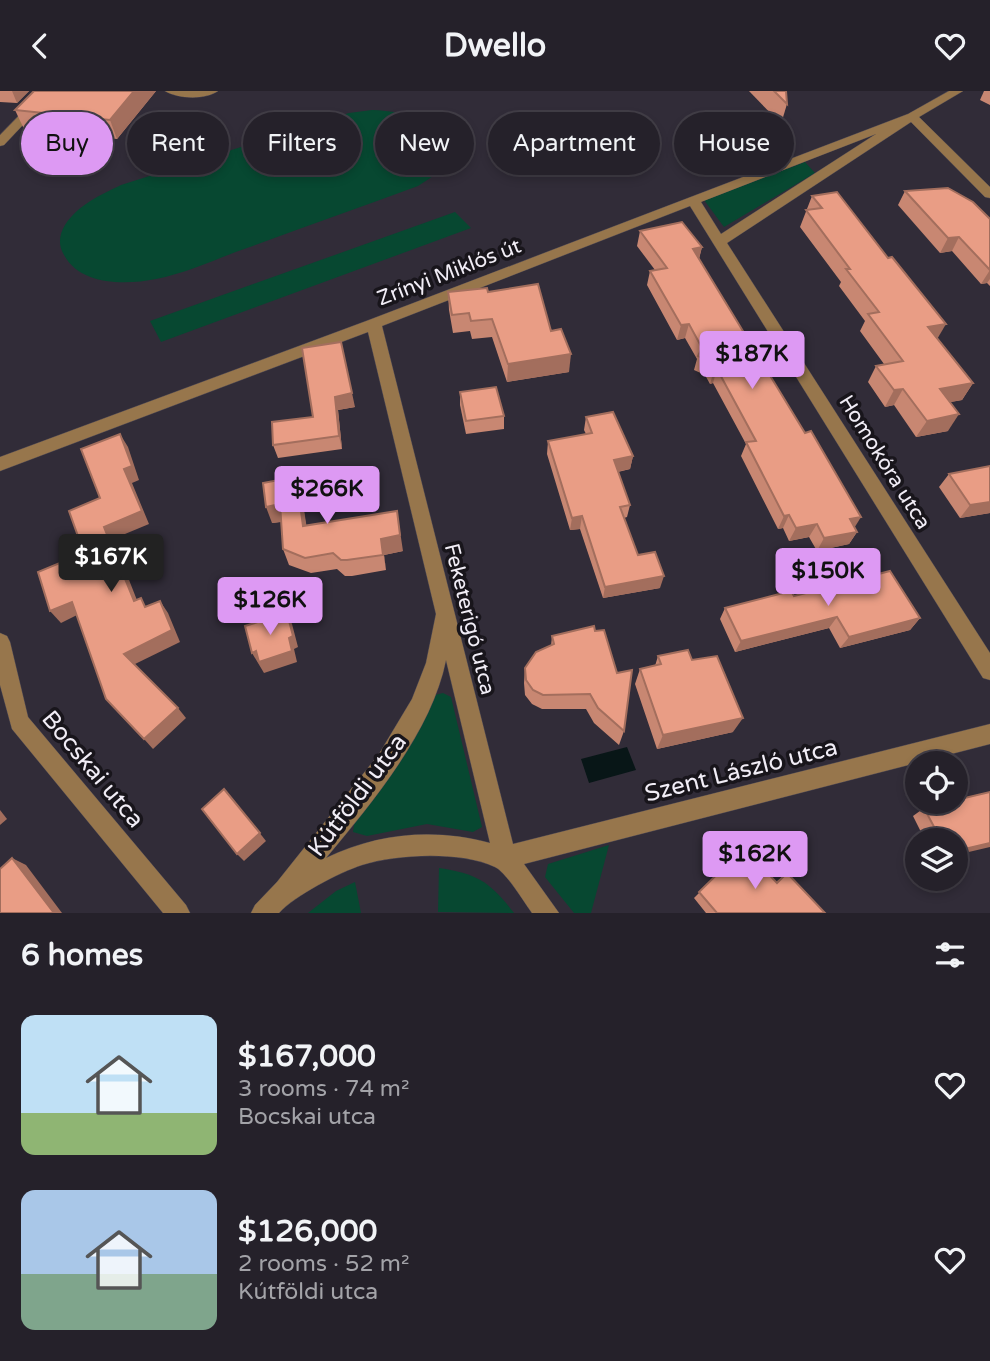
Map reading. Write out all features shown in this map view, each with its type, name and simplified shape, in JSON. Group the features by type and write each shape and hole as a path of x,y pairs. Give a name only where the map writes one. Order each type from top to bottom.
{"street":[{"path":"0,142 49,91"},
{"path":"171,91 202,94 212,91"},
{"name":"Zrínyi Miklós út","path":"720,241 912,116 957,91"},
{"path":"912,116 990,194"},
{"name":"Zrínyi Miklós út","path":"0,464 374,324 912,116"},
{"name":"Homokóra utca","path":"693,200 990,671"},
{"name":"Feketerigó utca","path":"374,324 505,858 547,913"},
{"name":"Kútföldi utca","path":"263,913 363,794 404,735 433,675 444,611"},
{"name":"Bocskai utca","path":"0,642 19,722 178,913"},
{"name":"Szent László utca","path":"505,858 990,734"},
{"name":"Kútföldi utca","path":"282,892 359,855 410,845 467,848 505,858"}],"green space":[{"path":"372,110 392,112 375,112 375,175 433,175 418,186 191,269 156,279 118,282 93,278 81,273 62,251 60,236 63,229 70,218 90,201 121,185 153,175 229,175 229,151 243,146 243,175 361,175 361,112 357,112"},
{"path":"805,162 815,173 724,227 704,200 770,175 794,175 794,166"},
{"path":"455,212 471,228 161,342 150,321"},
{"path":"443,693 451,697 482,827 473,832 427,824 367,836 353,832 355,818 435,695"},
{"path":"609,845 591,913 574,913 545,877 548,864"},
{"path":"439,868 464,873 482,881 498,894 514,913 438,912"},
{"path":"355,882 361,913 308,913 336,891"}],"shaded area":[{"path":"627,747 636,770 589,783 581,759"}],"building":[{"path":"34,91 134,91 113,116 113,112 15,110"},
{"path":"774,91 786,91 787,104"},
{"path":"948,188 973,202 990,219 990,270 959,237 948,238 905,191"},
{"path":"837,192 888,258 892,257 946,324 928,327 973,383 940,389 959,414 927,421 903,389 894,390 876,366 903,361 868,314 879,312 806,210 822,208 812,196"},
{"path":"682,222 702,247 693,249 805,433 811,431 861,517 850,519 857,532 824,538 817,524 796,528 789,515 784,516 746,442 756,441 717,369 714,370 709,361 698,356 702,348 689,324 681,325 650,271 667,268 640,231"},
{"path":"538,284 551,331 561,329 571,354 508,364 492,319 471,321 469,313 452,315 448,292 487,288 488,292"},
{"path":"341,342 352,393 335,397 339,436 273,445 272,422 313,417 302,348"},
{"path":"496,387 504,416 466,421 460,392"},
{"path":"613,412 633,456 614,460 630,505 620,507 638,555 655,552 664,576 605,587 582,516 572,518 548,441 592,433 586,417"},
{"path":"120,434 132,466 124,469 142,511 104,527 134,601 141,598 145,607 160,601 172,630 124,654 178,708 144,739 106,699 72,602 50,611 38,572 84,553 69,511 100,498 81,449"},
{"path":"990,466 990,502 970,505 949,474"},
{"path":"295,467 303,526 397,511 400,535 381,539 383,555 347,560 341,560 333,553 305,558 283,549 280,504 266,507 263,483 279,480 278,468"},
{"path":"890,571 920,618 849,637 837,617 741,641 725,608 791,591 794,596"},
{"path":"287,613 293,636 289,638 292,651 259,662 256,651 252,653 245,626"},
{"path":"594,626 595,631 604,630 617,673 632,670 624,731 598,708 590,694 543,695 533,690 526,680 525,668 536,652 554,644 552,636"},
{"path":"688,650 692,660 717,656 743,718 663,735 640,669 661,664 658,656"},
{"path":"224,789 260,833 237,854 202,809"},
{"path":"990,792 990,843 968,848 968,828 935,828 927,814 968,814 968,797"},
{"path":"744,848 777,883 787,873 825,913 717,913 699,892"},
{"path":"12,858 54,913 0,913 0,869"}]}
